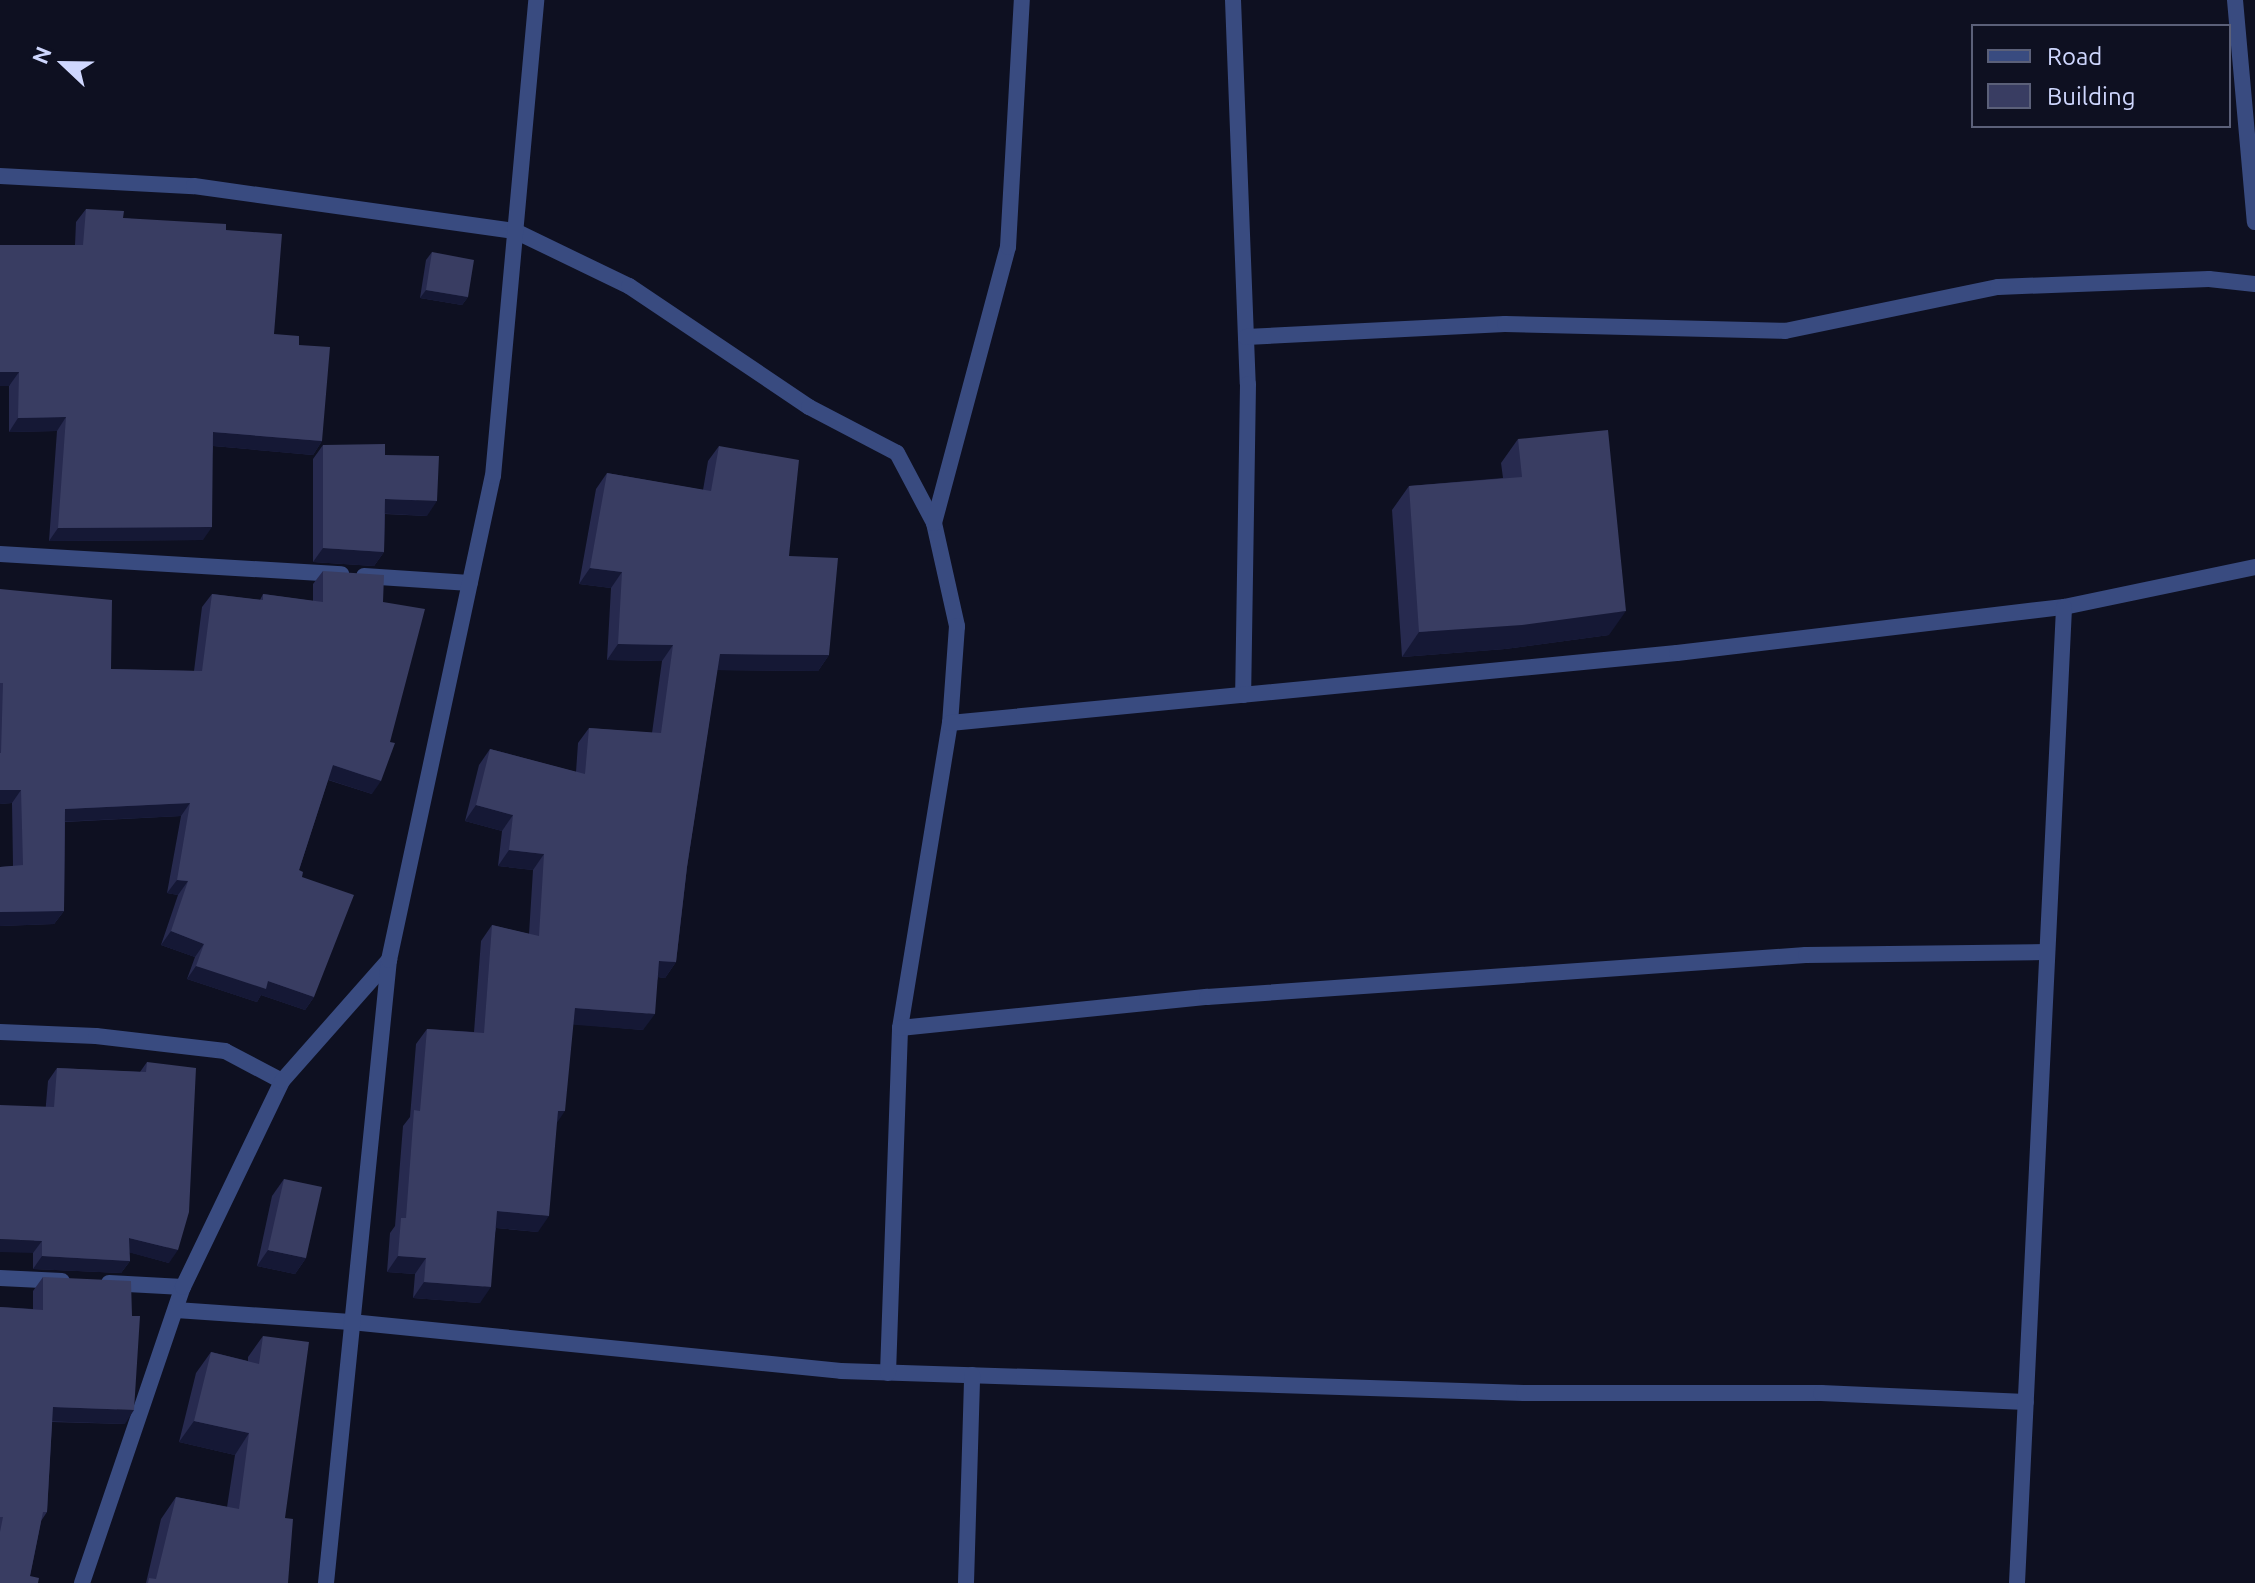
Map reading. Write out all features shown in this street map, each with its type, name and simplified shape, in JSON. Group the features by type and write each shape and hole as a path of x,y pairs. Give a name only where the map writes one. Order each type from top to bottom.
{"street":[{"path":"326,1583 389,960 493,476 536,0"},
{"path":"934,523 1008,247 1022,0"},
{"path":"1233,0 1246,337 1243,695"},
{"path":"2235,0 2255,222"},
{"path":"0,176 194,186 515,231 629,286 809,407 897,453 934,523 957,626 950,723 900,1028 888,1373"},
{"path":"1246,337 1505,324 1785,331 1998,287 2209,279 2255,284"},
{"path":"0,554 470,583"},
{"path":"950,723 1677,653 2064,607 2255,567"},
{"path":"2017,1583 2064,607"},
{"path":"900,1028 1207,997 1806,955 2047,952"},
{"path":"82,1583 183,1287 282,1081 389,960"},
{"path":"0,1032 96,1036 225,1051 282,1081"},
{"path":"0,1278 183,1287"},
{"path":"176,1310 351,1322 888,1373 1524,1393 1821,1393 2026,1402"},
{"path":"966,1583 972,1375"}],"building":[{"path":"86,209 124,211 123,218 226,224 226,230 282,234 274,334 299,336 299,345 330,347 322,441 213,432 212,527 58,528 66,417 18,418 19,372 0,372 0,245 83,245"},
{"path":"432,252 474,260 468,297 426,290"},
{"path":"1608,430 1626,611 1522,625 1419,632 1409,486 1522,477 1518,439"},
{"path":"385,444 385,455 439,456 437,501 385,499 384,552 323,548 323,445"},
{"path":"719,446 799,460 789,556 838,558 829,655 720,654 687,867 676,962 659,961 655,1014 575,1008 565,1111 558,1111 549,1216 497,1211 491,1287 424,1282 426,1258 398,1256 401,1218 406,1218 414,1110 420,1111 427,1029 484,1033 492,925 539,936 544,854 509,850 513,815 476,805 490,749 585,774 589,728 661,733 673,645 618,644 622,572 590,568 607,473 711,491"},
{"path":"323,571 384,575 383,602 425,609 390,742 395,743 381,781 333,765 299,870 303,872 302,877 354,895 314,997 268,981 266,989 196,966 204,944 171,931 188,881 177,880 190,803 65,809 64,911 0,912 0,867 23,865 21,790 0,790 3,683 0,683 0,589 112,600 111,669 202,671 212,594 263,600 263,594 323,602"},
{"path":"147,1062 196,1068 189,1212 178,1250 129,1238 130,1261 42,1256 42,1241 0,1239 0,1105 54,1107 57,1068 146,1072"},
{"path":"284,1179 322,1187 306,1258 268,1250"},
{"path":"43,1277 131,1281 132,1316 140,1316 134,1410 53,1407 47,1512 43,1512 30,1576 39,1578 38,1583 0,1583 3,1517 0,1517 0,1307 43,1310"},
{"path":"263,1336 309,1342 285,1518 293,1519 288,1583 148,1583 149,1578 156,1579 176,1497 239,1509 249,1433 194,1421 211,1352 259,1364"}]}
